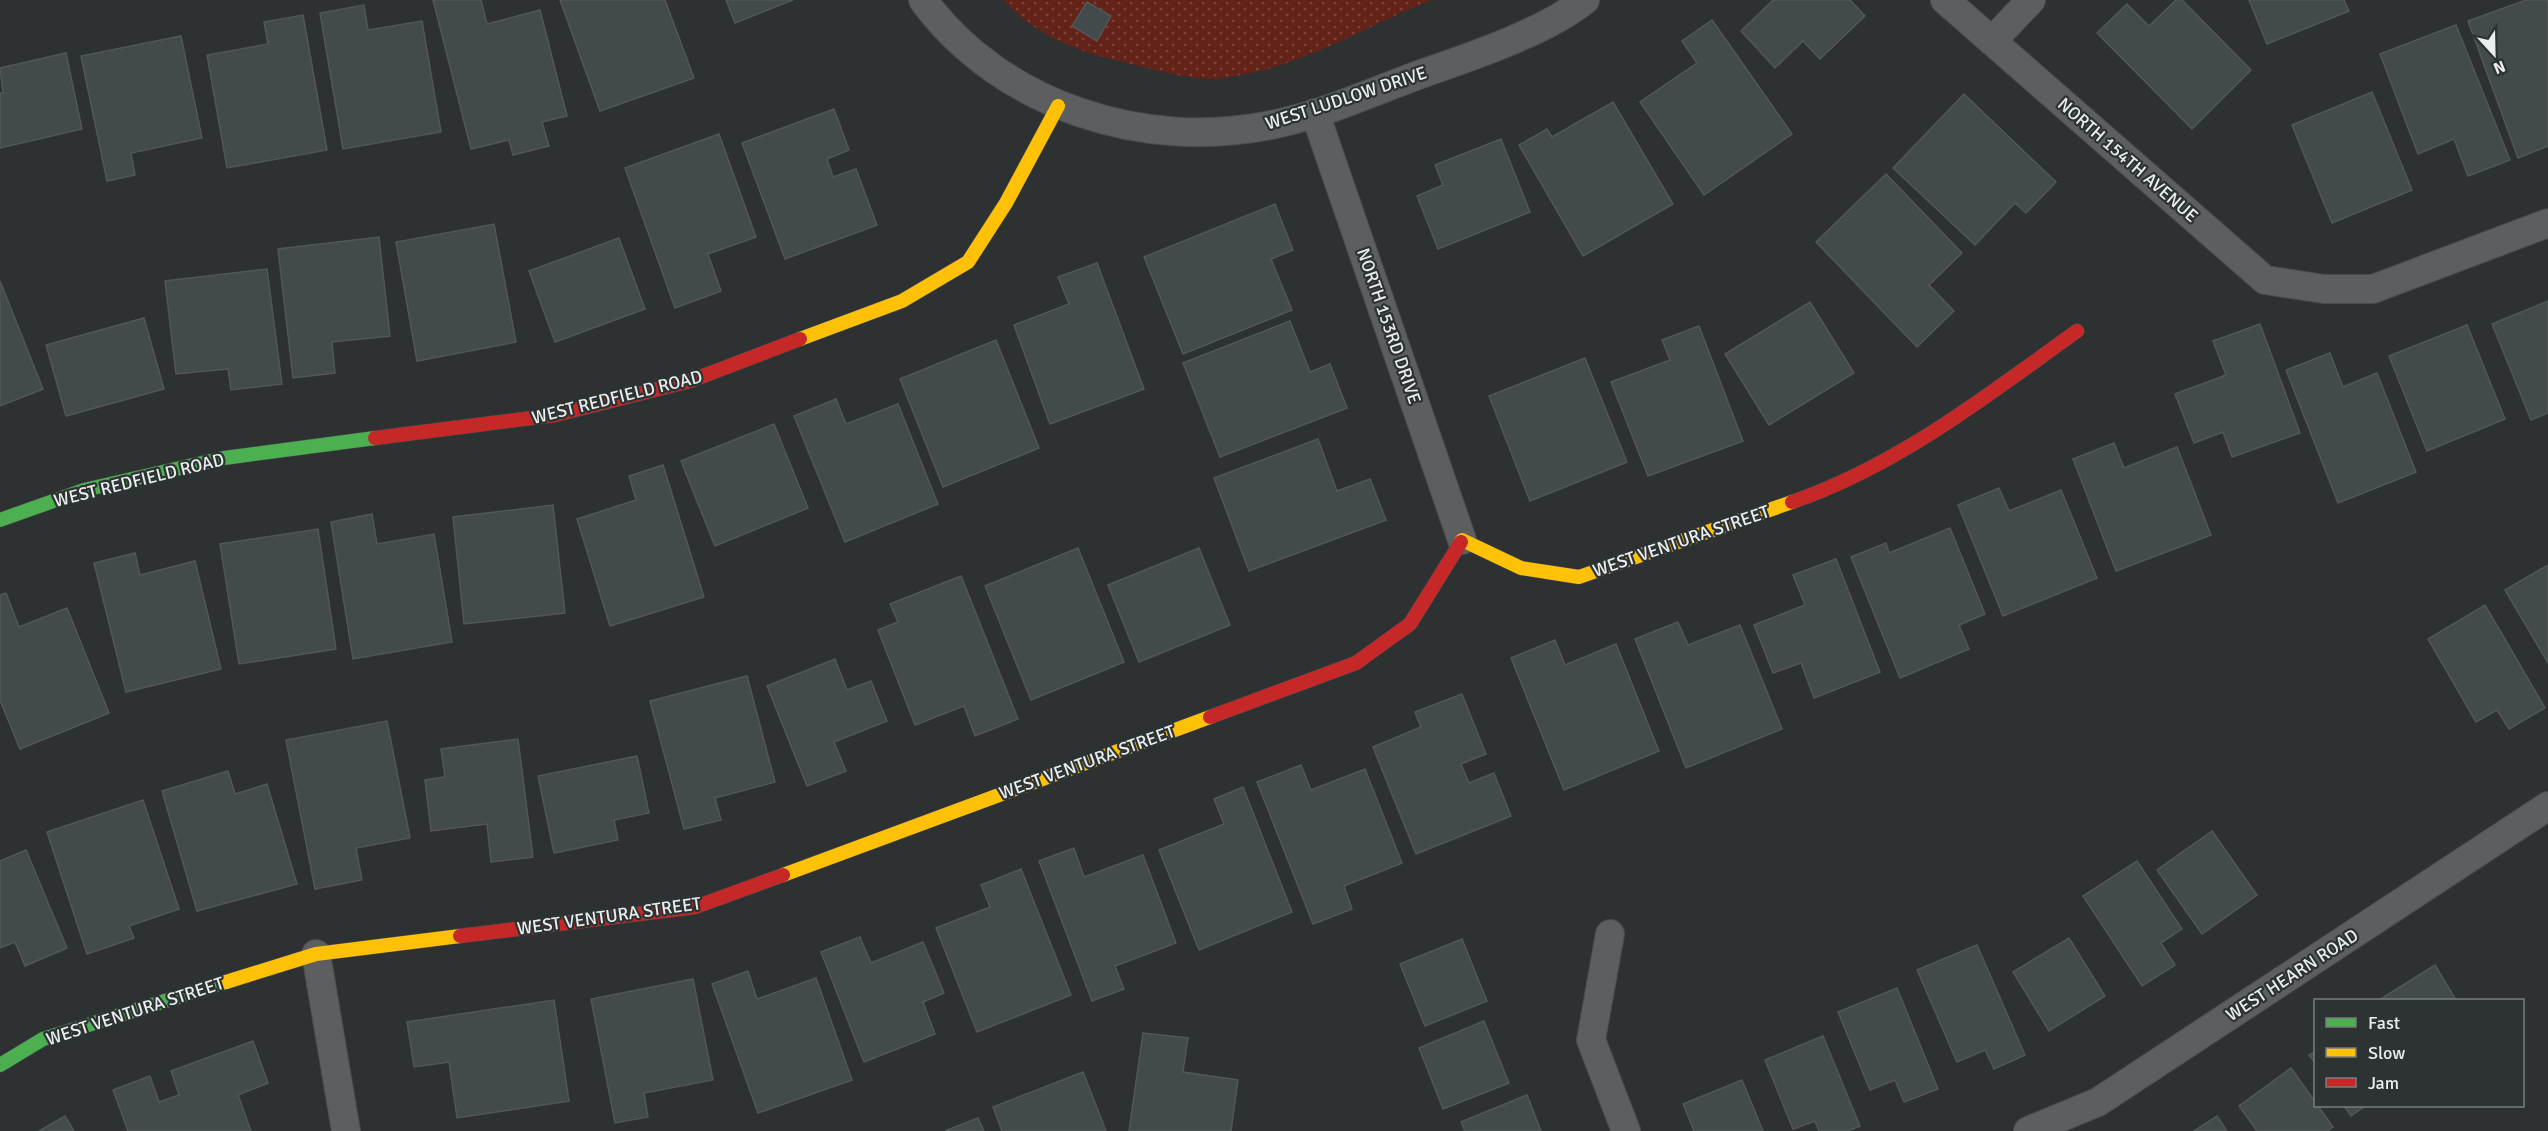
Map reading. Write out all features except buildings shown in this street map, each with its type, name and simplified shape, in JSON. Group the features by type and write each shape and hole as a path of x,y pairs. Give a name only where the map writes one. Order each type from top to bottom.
{"street":[{"name":"WEST LUDLOW DRIVE","path":"923,0 979,59 1017,84 1058,106 1123,125 1182,132 1238,131 1273,125 1315,112 1465,59 1548,22 1586,0"},
{"name":"NORTH 154TH AVENUE","path":"1946,0 2265,280 2325,289 2373,289 2548,223"},
{"path":"1992,41 2031,0"},
{"name":"WEST REDFIELD ROAD","path":"0,520 84,490 224,458 555,415 690,381 902,301 968,262 1006,203 1058,106"},
{"name":"NORTH 153RD DRIVE","path":"1315,112 1462,540"},
{"name":"WEST VENTURA STREET","path":"0,1065 43,1040 316,954 695,907 1356,663 1410,624 1462,540 1521,568 1579,577 1835,487 1947,425 2077,331"},
{"name":"WEST HEARN ROAD","path":"2028,1131 2098,1102 2548,806"},
{"path":"1610,934 1591,1040 1626,1131"},
{"path":"316,954 346,1131"}],"shaded area":[{"path":"1004,0 1432,0 1291,62 1241,75 1214,79 1166,73 1103,57 1071,46 1042,32"}],"traffic: fast":[{"path":"0,520 84,490 224,458 375,438"},
{"path":"0,1065 43,1039 226,982"}],"traffic: slow":[{"path":"800,339 902,301 968,262 1006,203 1058,106"},
{"path":"1461,542 1462,540 1521,568 1579,577 1792,502"},
{"path":"783,875 1210,717"},
{"path":"226,982 316,954 460,936"}],"traffic: jam":[{"path":"1792,502 1831,487 1905,449 1975,404 2077,331"},
{"path":"375,438 555,415 690,381 800,339"},
{"path":"1210,717 1356,663 1410,624 1461,542"},
{"path":"460,936 695,907 783,875"}]}
